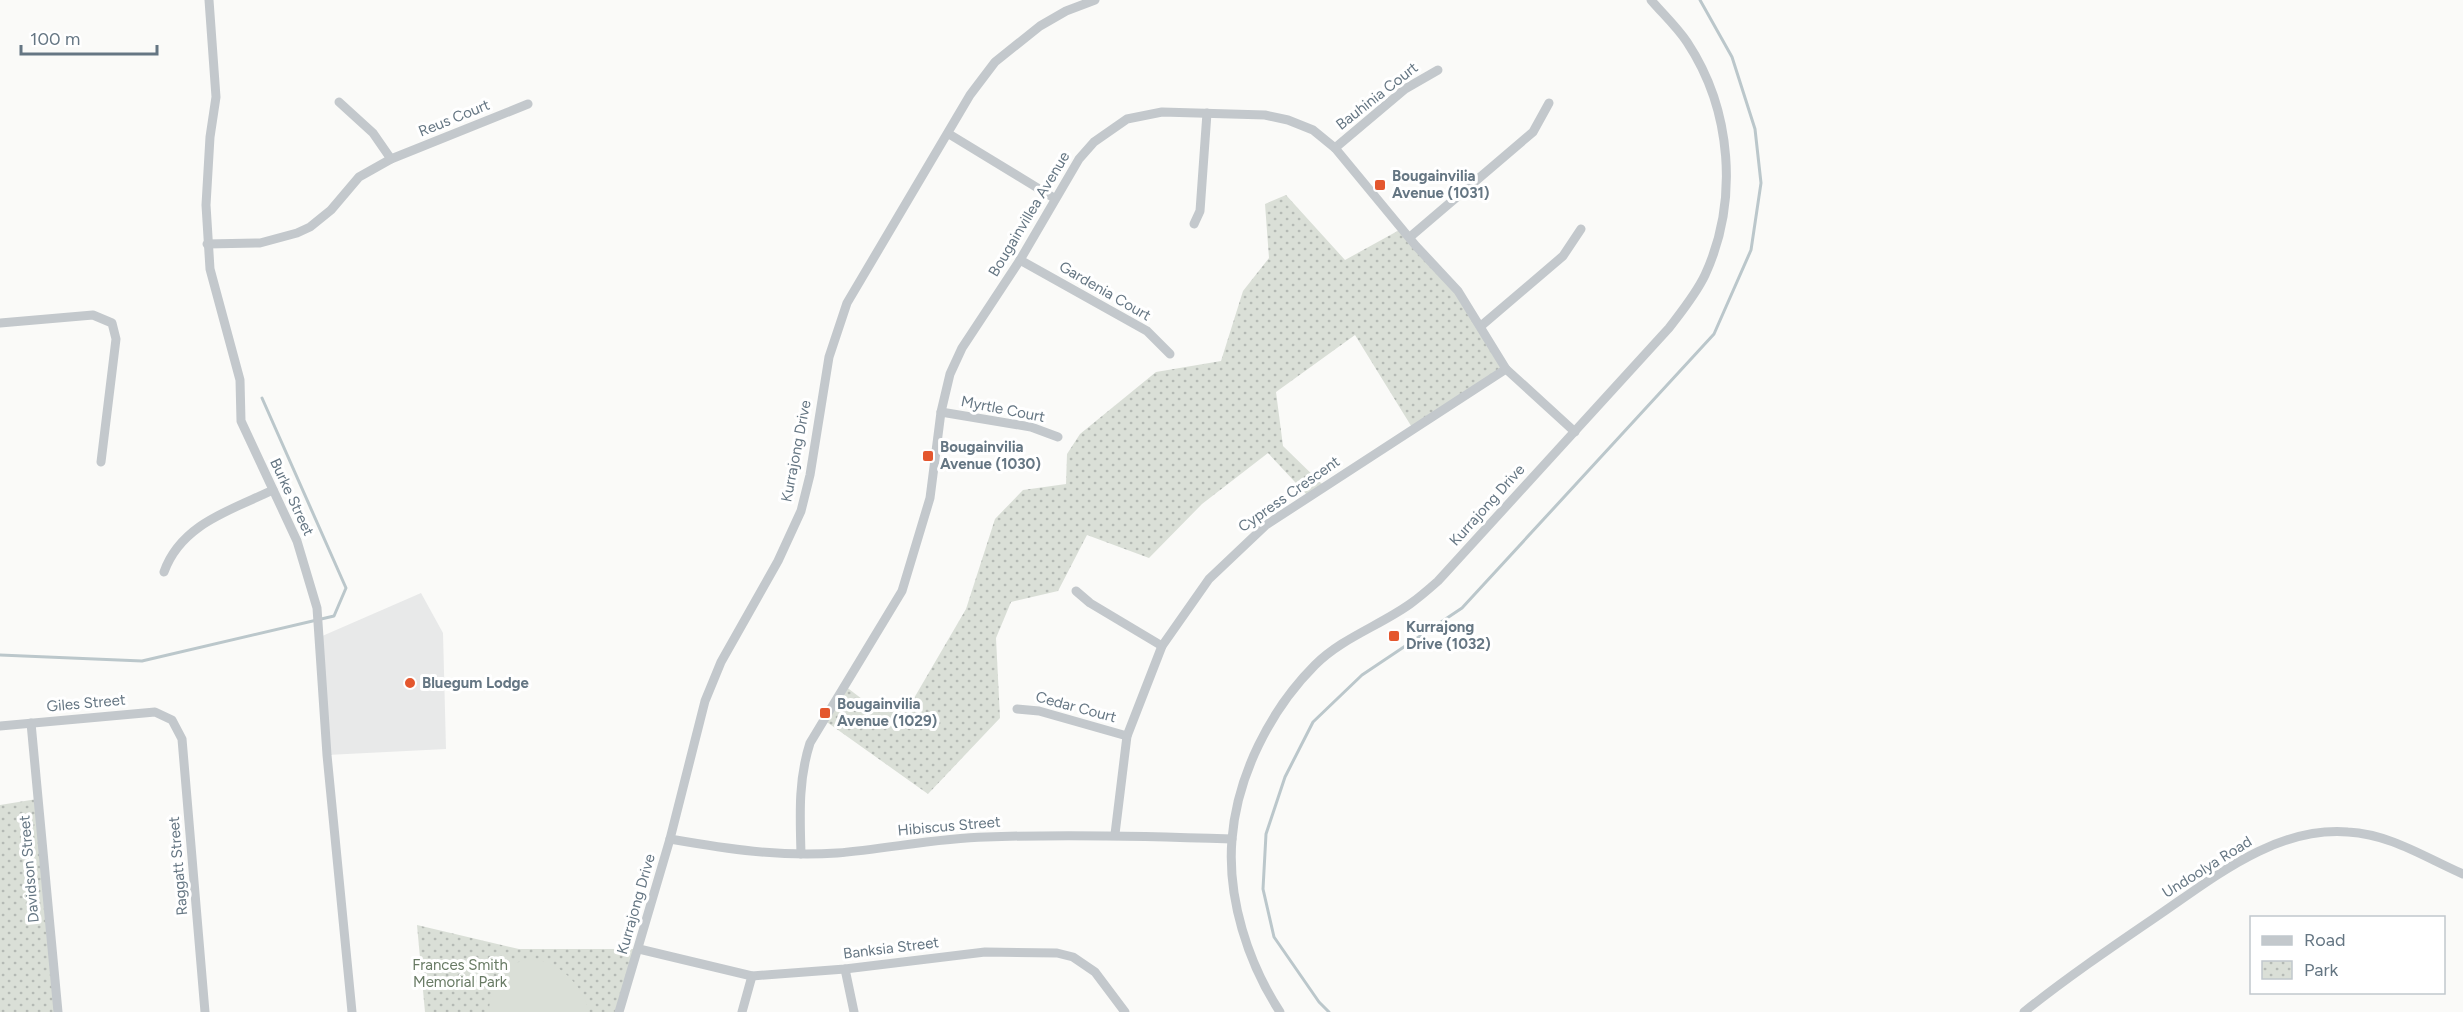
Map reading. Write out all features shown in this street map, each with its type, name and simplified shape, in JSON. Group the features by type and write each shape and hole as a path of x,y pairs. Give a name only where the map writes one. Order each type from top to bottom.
{"street":[{"name":"Burke Street","path":"208,0 216,97 210,137 206,205 210,269 240,380 241,421 297,541 317,608 327,755 350,1012"},
{"name":"Kurrajong Drive","path":"619,1012 670,839 705,701 718,666 778,561 801,512 835,332 847,303 970,95 995,62 1018,41 1066,11 1095,0"},
{"name":"Kurrajong Drive","path":"1280,1012 1266,991 1246,942 1236,902 1232,839 1248,772 1275,715 1315,664 1369,627 1409,605 1438,581 1669,328 1704,277 1720,234 1727,179 1726,157 1717,106 1700,65 1686,41 1651,0"},
{"name":"Bauhinia Court","path":"1335,148 1406,89 1438,70"},
{"path":"339,102 367,126 391,159"},
{"path":"1410,237 1533,132 1550,103"},
{"name":"Reus Court","path":"207,244 260,243 297,233 310,227 331,210 359,177 391,159 528,104"},
{"name":"Bougainvillea Avenue","path":"801,854 800,792 804,762 810,743 902,591 930,498 941,412 950,374 962,348 1020,260 1054,198 1079,159 1094,142 1127,119 1162,112 1264,116 1288,120 1312,130 1335,148 1458,291 1506,369 1575,432"},
{"path":"1194,224 1200,212 1207,113"},
{"path":"949,134 1054,198"},
{"path":"1481,326 1563,256 1581,229"},
{"name":"Gardenia Court","path":"1020,260 1147,331 1170,354"},
{"path":"0,323 93,315 112,323 116,339 101,462"},
{"name":"Cypress Crescent","path":"1115,834 1127,736 1162,646 1209,579 1266,525 1506,369"},
{"name":"Myrtle Court","path":"941,412 1032,427 1058,436"},
{"path":"164,572 170,555 191,532 273,490"},
{"path":"1076,591 1090,603 1162,646"},
{"name":"Cedar Court","path":"1017,709 1039,711 1127,736"},
{"name":"Giles Street","path":"0,726 155,712 172,720"},
{"name":"Raggatt Street","path":"172,720 182,739 205,1012"},
{"name":"Davidson Street","path":"31,723 58,1012"},
{"name":"Undoolya Road","path":"2024,1012 2064,980 2219,874 2260,851 2298,837 2331,831 2362,833 2401,845 2463,874"},
{"name":"Hibiscus Street","path":"670,839 753,853 801,854 839,853 984,837 1115,834 1232,839"},
{"name":"Banksia Street","path":"639,949 752,976 845,969 986,952 1057,953 1073,957 1095,972 1125,1012"},
{"path":"845,969 854,1012"},
{"path":"742,1012 752,976"}],"shaded area":[{"name":"Bluegum Lodge","path":"421,593 443,633 446,749 327,755 320,637"}],"green space":[{"path":"1286,195 1345,260 1403,228 1458,291 1506,369 1413,429 1355,335 1276,392 1283,446 1324,486 1308,496 1268,453 1202,504 1149,558 1087,535 1058,591 1011,602 996,638 1000,718 928,794 824,720 845,686 879,712 910,705 966,609 995,519 1023,490 1066,484 1067,454 1080,434 1156,372 1221,361 1243,291 1269,258 1265,204"},
{"path":"37,799 58,1012 0,1012 0,805"},
{"name":"Frances Smith Memorial Park","path":"417,925 519,949 639,949 619,1012 425,1012"},
{"path":"530,959 550,964 568,976 581,992 589,1012 489,1012 492,992 500,976 512,965"}],"waterway":[{"path":"1329,1012 1319,1002 1274,937 1263,889 1266,834 1285,777 1313,722 1362,675 1462,608 1714,334 1751,250 1761,183 1755,129 1732,57 1700,0"},
{"path":"0,655 142,661 334,616 346,588 262,398"}],"place":[{"name":"Bougainvilia Avenue (1031)","path":"1380,185"},
{"name":"Bougainvilia Avenue (1030)","path":"928,456"},
{"name":"Kurrajong Drive (1032)","path":"1394,636"},
{"name":"Bluegum Lodge","path":"410,683"},
{"name":"Bougainvilia Avenue (1029)","path":"825,713"}]}
